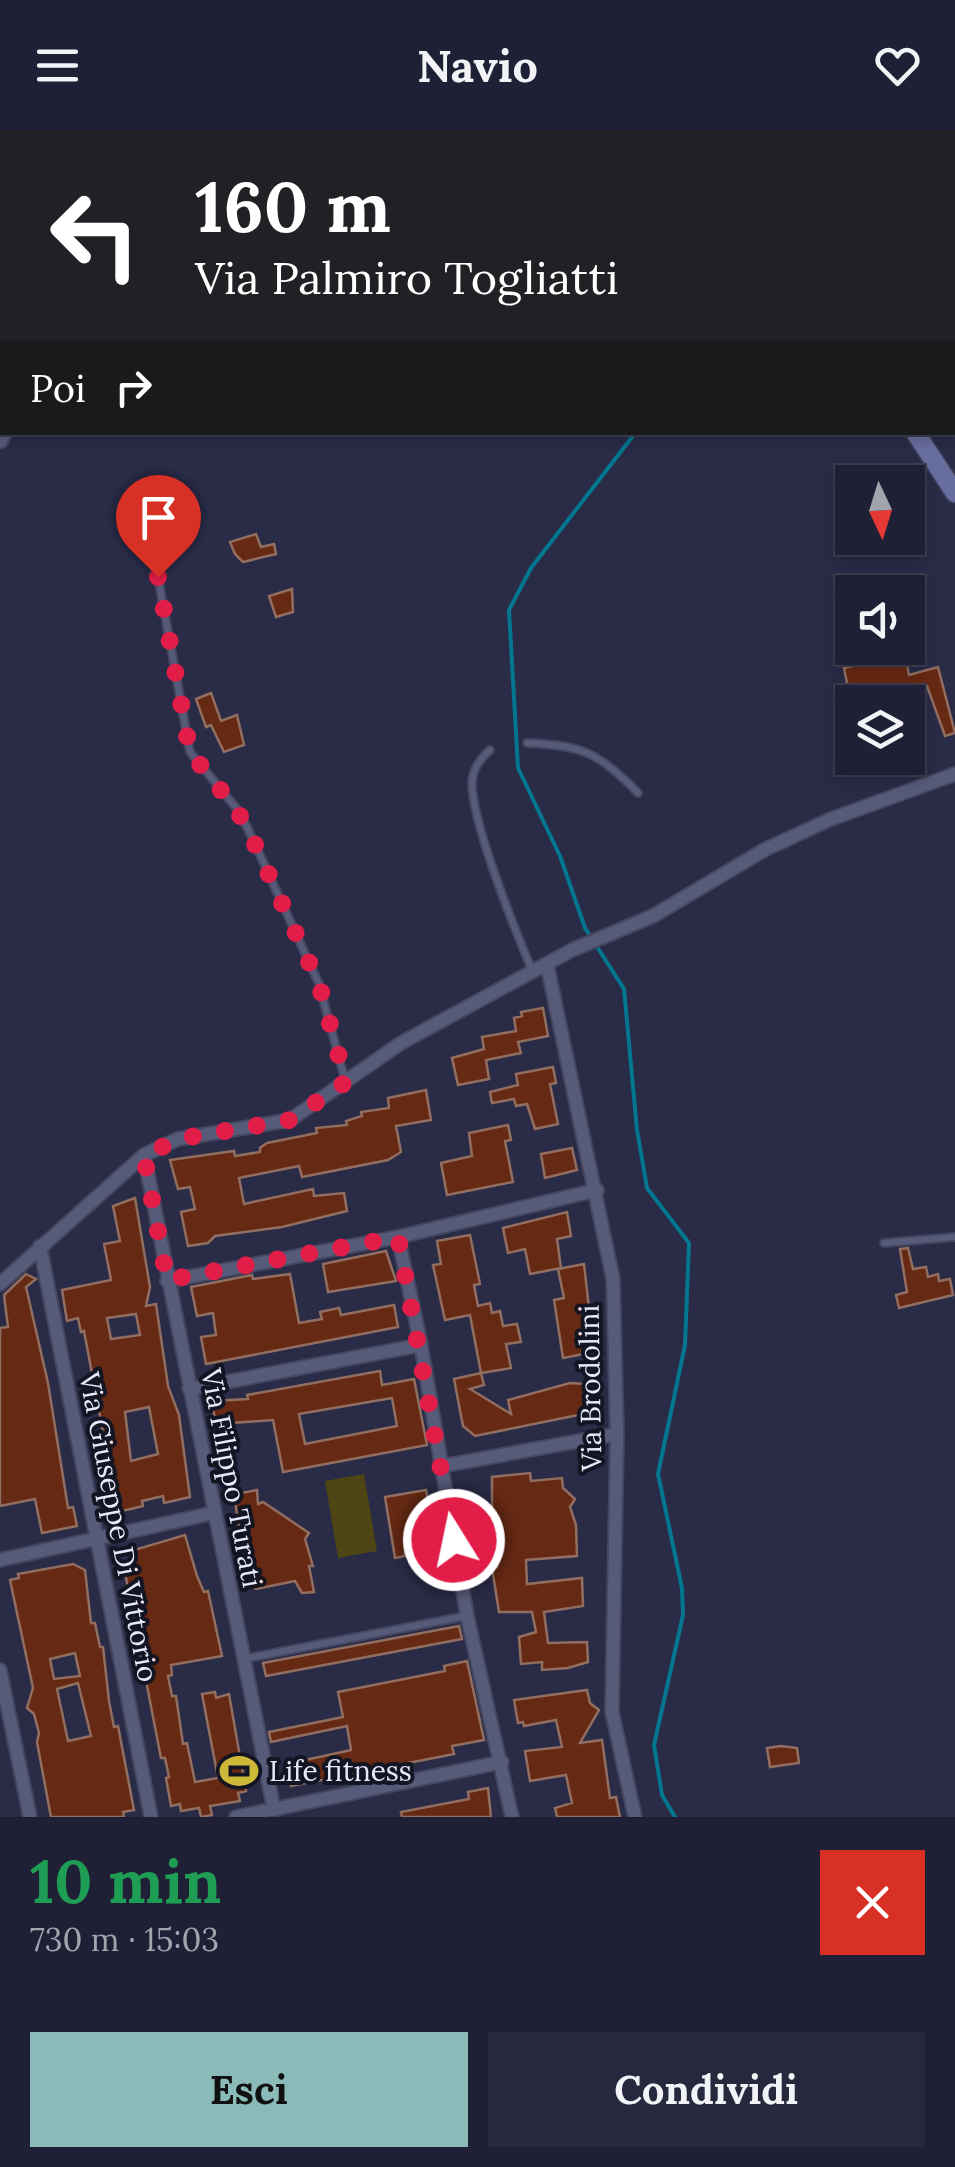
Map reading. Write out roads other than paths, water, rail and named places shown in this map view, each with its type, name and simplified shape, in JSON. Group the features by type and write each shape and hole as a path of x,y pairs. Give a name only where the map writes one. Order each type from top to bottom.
{"main road":[{"path":"917,435 955,493"}],"street":[{"path":"0,1284 144,1156 178,1139 290,1120 401,1043 572,950 653,916 766,850 832,818 955,774"},
{"name":"Via Brodolini","path":"547,964 613,1279 617,1434 612,1712 634,1817"},
{"name":"Via Filippo Turati","path":"144,1156 212,1514 274,1810"},
{"path":"167,1280 398,1237 597,1190"},
{"path":"398,1237 421,1346 467,1616 512,1817"},
{"name":"Via Giuseppe Di Vittorio","path":"40,1246 151,1817"},
{"path":"189,1389 421,1346"},
{"path":"442,1466 617,1434"},
{"path":"0,1560 212,1514"},
{"path":"0,1670 30,1817"},
{"path":"236,1817 502,1762"}],"lane":[{"path":"158,577 190,752 248,829 319,984 346,1082"},
{"path":"527,743 562,744 593,754 614,767 638,793"},
{"path":"490,750 479,760 472,782 479,818 532,972"},
{"path":"884,1243 955,1237"},
{"path":"242,1659 467,1616"}],"waterway":[{"path":"634,435 531,568 509,610 518,768 560,856 585,928 624,989 637,1130 647,1188 689,1243 685,1345 658,1474 682,1588 683,1615 654,1745 662,1795 675,1817"}],"place":[{"name":"Life fitness","path":"239,1771"}]}
